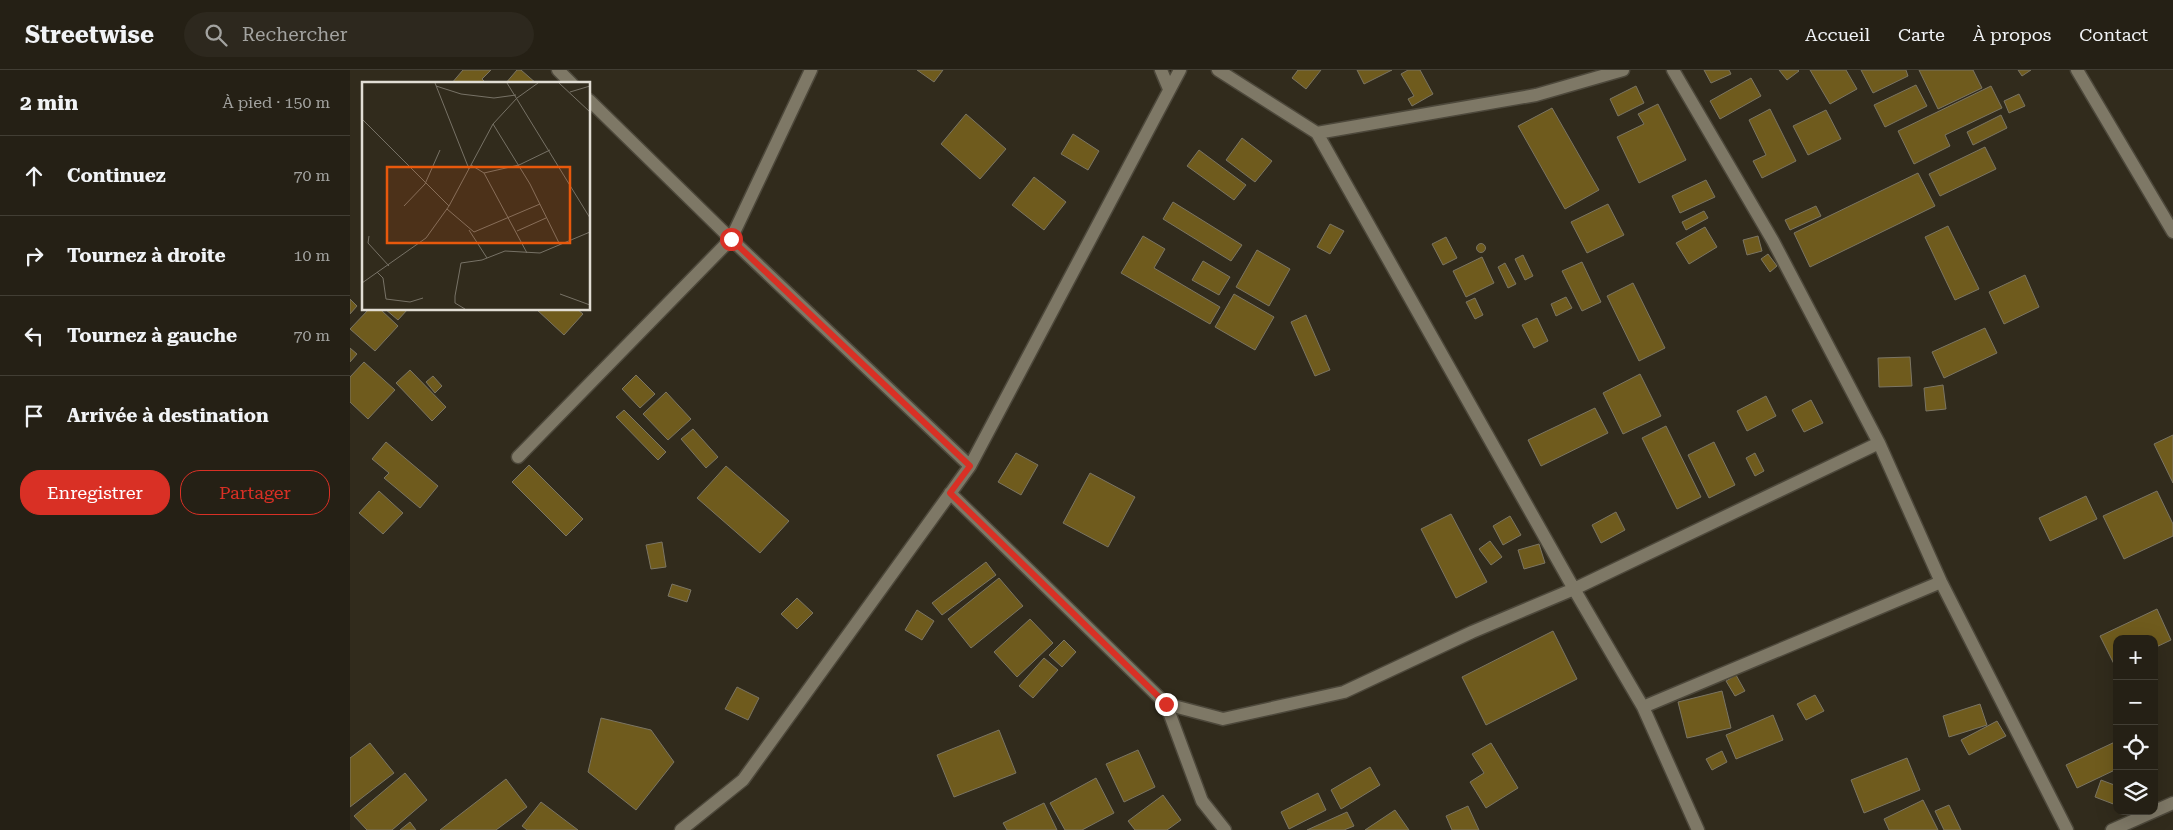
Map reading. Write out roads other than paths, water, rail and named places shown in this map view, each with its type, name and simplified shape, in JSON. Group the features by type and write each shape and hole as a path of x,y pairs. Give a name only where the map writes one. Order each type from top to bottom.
{"street":[{"path":"558,70 570,82"},
{"path":"518,457 731,239 811,70"},
{"path":"1161,70 1169,89"},
{"path":"682,830 743,780 970,466 1180,70"},
{"path":"1218,70 1317,134 1574,589 1643,707 1698,830"},
{"path":"1317,134 1536,95 1623,70"},
{"path":"1673,70 1773,241 1879,443 1941,582 2067,830"},
{"path":"2077,70 2173,232"},
{"path":"590,101 731,239 970,466"},
{"path":"1166,704 1222,719 1344,692 1472,632 1574,589 1879,443"},
{"path":"950,493 1166,704 1202,801 1225,830"},
{"path":"1643,707 1941,582"},
{"path":"2112,830 2173,804"}]}
